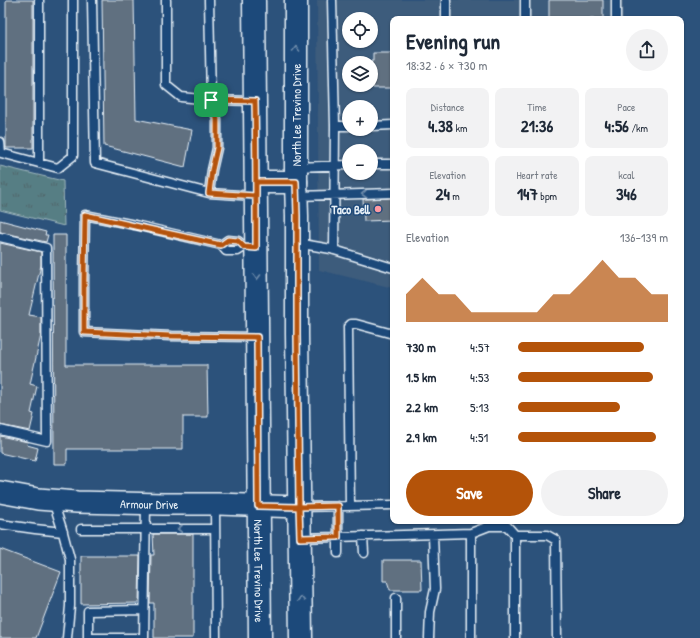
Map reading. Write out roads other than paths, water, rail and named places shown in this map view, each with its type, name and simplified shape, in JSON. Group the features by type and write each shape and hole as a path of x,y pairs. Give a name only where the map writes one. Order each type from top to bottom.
{"main road":[{"name":"North Lee Trevino Drive","path":"254,0 256,189 250,247 257,337 260,638"},
{"name":"North Lee Trevino Drive","path":"296,0 297,334 301,638"},
{"path":"256,189 296,182"}],"street":[{"name":"Armour Drive","path":"0,492 38,499 77,502 299,507"}],"lane":[{"path":"39,0 39,163"},
{"path":"0,142 2,154 58,168 73,156 73,0"},
{"path":"92,0 95,163 209,193 256,189"},
{"path":"166,0 166,86 181,97 211,100 255,101"},
{"path":"209,0 211,100 217,119 217,148 209,193"},
{"path":"332,0 335,126 334,250"},
{"path":"446,0 446,16"},
{"path":"525,0 525,16"},
{"path":"616,0 616,16"},
{"path":"378,126 390,125"},
{"path":"335,126 342,126"},
{"path":"378,164 390,164"},
{"path":"296,182 335,166 342,166"},
{"path":"296,182 335,195 390,193"},
{"path":"250,247 238,241 228,240 221,245 85,215 84,332 171,336 257,337"},
{"path":"0,237 46,248 47,441 0,430"},
{"path":"297,243 334,250 390,267"},
{"path":"350,506 348,327 351,324 356,324 390,333"},
{"path":"52,500 70,559 70,606 67,638"},
{"path":"144,610 88,611 88,638 144,638 146,504"},
{"path":"215,504 216,638"},
{"path":"299,507 390,505"},
{"path":"338,506 338,554"},
{"path":"0,524 63,532"},
{"path":"300,538 471,533 489,526 508,526 515,535 516,638"},
{"path":"81,529 215,529"},
{"path":"471,533 471,638"},
{"path":"429,638 430,612 435,589 433,534"},
{"path":"515,535 547,534 556,540 558,638"},
{"path":"363,536 364,553"},
{"path":"396,598 396,638"}],"place":[{"name":"Taco Bell","path":"378,209"}]}
